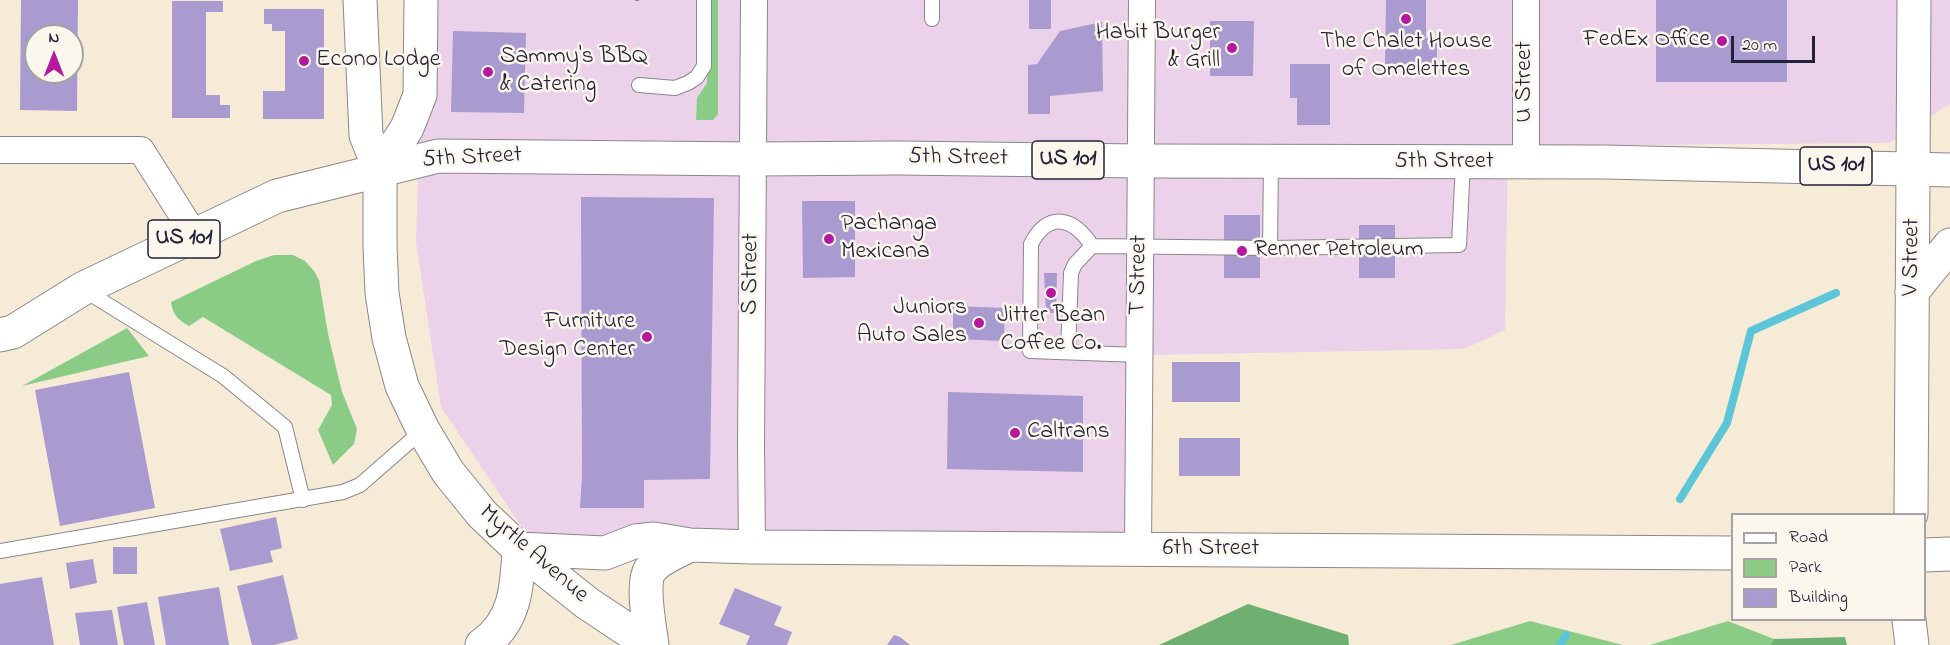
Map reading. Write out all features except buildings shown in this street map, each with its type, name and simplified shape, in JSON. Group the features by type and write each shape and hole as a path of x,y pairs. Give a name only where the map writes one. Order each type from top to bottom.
{"main road":[{"path":"360,0 366,135 380,170"},
{"path":"380,170 408,128 420,95 421,0"},
{"name":"V Street","path":"1911,513 1914,0"},
{"name":"5th Street","path":"0,335 13,332 82,289 277,196 438,156 1710,164 1914,169"},
{"name":"US 101","path":"1914,169 1950,170"},
{"name":"Myrtle Avenue","path":"380,170 380,257 382,293 389,338 402,386 423,430 448,472 482,514 519,549 587,603 651,645"},
{"path":"1912,292 1950,245"},
{"name":"6th Street","path":"519,549 604,553 636,541 654,539 690,545 752,547 1731,554"},
{"name":"6th Street","path":"651,645 645,598 650,571 663,559 690,545"},
{"path":"482,645 495,636 515,598 519,549"},
{"path":"1926,555 1950,554"},
{"path":"1909,621 1912,645"}],"street":[{"name":"S Street","path":"752,547 754,0"},
{"name":"T Street","path":"1138,550 1142,0"},
{"name":"U Street","path":"1526,0 1526,163"},
{"path":"0,150 141,150 194,234"}],"lane":[{"path":"639,85 675,88 697,77 704,66 704,0"},
{"path":"932,0 932,19"},
{"path":"1270,248 1271,161"},
{"path":"1068,352 1071,273 1075,264 1092,246 1270,248 1458,245 1463,162"},
{"path":"1092,246 1084,233 1058,221 1046,224 1038,232 1031,244 1030,351 1139,355"},
{"path":"82,289 223,376 285,427 303,500"},
{"path":"0,551 343,492 360,485 423,430"}],"shaded area":[{"path":"424,0 1950,0 1950,104 1889,143 1508,146 1505,330 1464,349 1150,355 1150,536 529,538 441,407 416,242"}],"green space":[{"path":"707,0 718,0 718,114 713,120 696,120 697,98 707,83"},
{"path":"274,255 293,255 305,261 319,280 328,334 342,392 357,429 354,444 333,465 318,430 332,405 331,395 203,317 189,326 177,317 172,307 171,302 256,261"},
{"path":"127,328 149,356 22,386"},
{"path":"1248,604 1348,635 1349,645 1159,645"},
{"path":"1530,621 1623,645 1451,645"},
{"path":"1728,621 1774,639 1771,645 1650,645"},
{"path":"1845,637 1847,645 1771,645 1774,639"}],"waterway":[{"path":"1680,499 1727,423 1751,331 1836,293"},
{"path":"1560,645 1566,635"}],"place":[{"name":"The Chalet House of Omelettes","path":"1406,19"},
{"name":"FedEx Office","path":"1722,41"},
{"name":"Habit Burger & Grill","path":"1232,48"},
{"name":"Econo Lodge","path":"304,61"},
{"name":"Sammy's BBQ & Catering","path":"488,72"},
{"name":"Pachanga Mexicana","path":"829,239"},
{"name":"Renner Petroleum","path":"1242,251"},
{"name":"Jitter Bean Coffee Co.","path":"1051,293"},
{"name":"Juniors Auto Sales","path":"979,323"},
{"name":"Furniture Design Center","path":"647,337"},
{"name":"Caltrans","path":"1015,433"}]}
